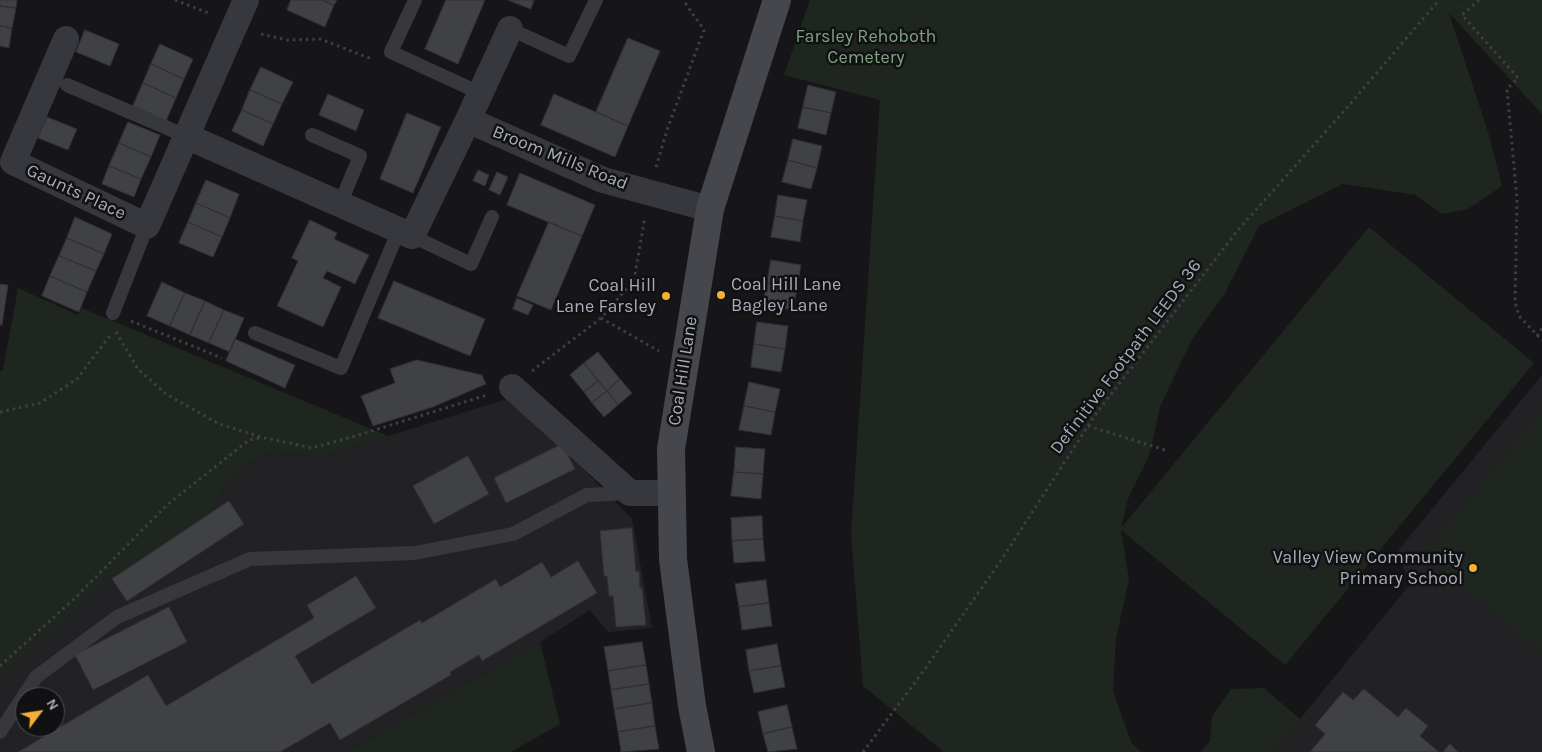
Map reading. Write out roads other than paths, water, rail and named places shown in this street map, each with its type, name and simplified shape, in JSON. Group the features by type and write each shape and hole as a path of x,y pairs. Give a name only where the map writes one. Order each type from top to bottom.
{"street":[{"name":"Coal Hill Lane","path":"701,752 692,706 672,559 671,449 710,210 777,0"},
{"path":"148,226 241,12"},
{"path":"186,136 405,233 468,120 510,29"},
{"name":"Gaunts Place","path":"66,38 13,162 148,226"},
{"name":"Broom Mills Road","path":"468,120 603,180 710,210"},
{"path":"512,387 630,493 672,493"}],"lane":[{"path":"415,0 391,52 480,93"},
{"path":"510,29 569,56 596,0"},
{"path":"67,85 186,136"},
{"path":"312,135 360,156 340,204"},
{"path":"255,333 341,368 363,315 405,233 472,264 492,217"},
{"name":"Gaunts Place","path":"113,313 148,226"},
{"path":"0,732 36,677 117,617 250,559 415,553 513,534 587,495 630,493"}],"place":[{"name":"Coal Hill Lane Bagley Lane","path":"721,295"},
{"name":"Coal Hill Lane Farsley","path":"666,296"},
{"name":"Valley View Community Primary School","path":"1473,568"}],"park label":[{"name":"Farsley Rehoboth Cemetery","path":"866,47"}]}
